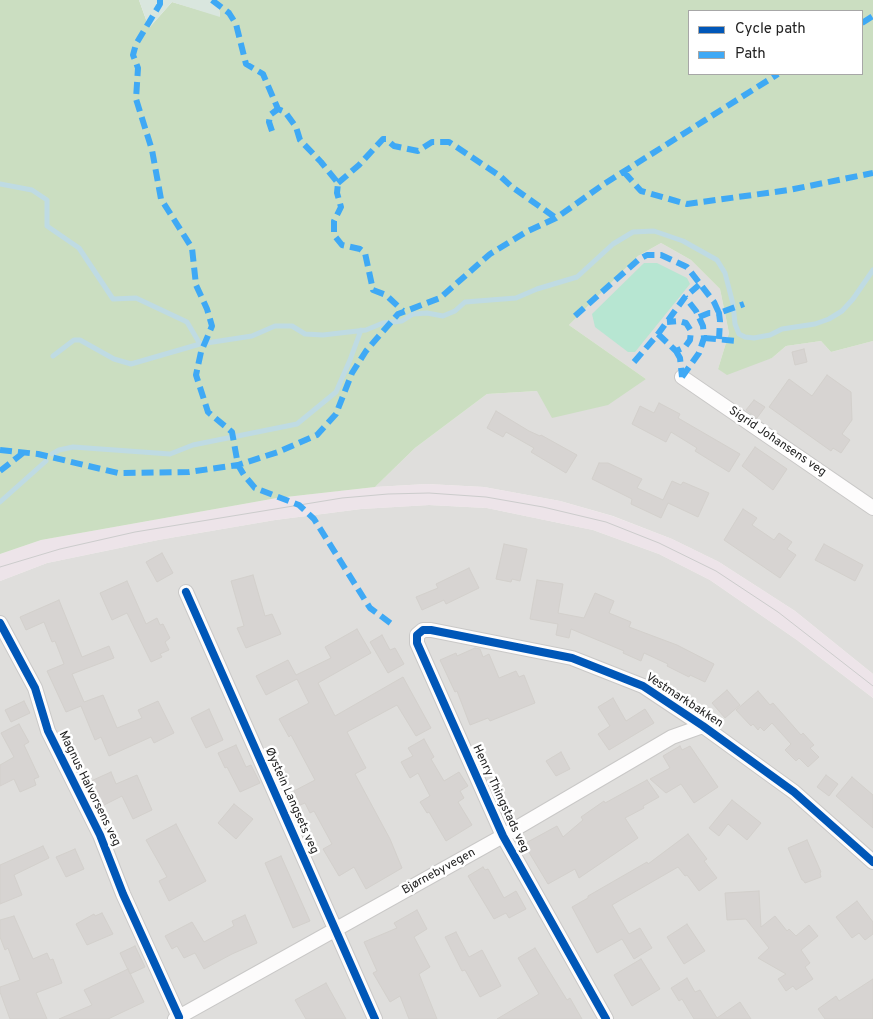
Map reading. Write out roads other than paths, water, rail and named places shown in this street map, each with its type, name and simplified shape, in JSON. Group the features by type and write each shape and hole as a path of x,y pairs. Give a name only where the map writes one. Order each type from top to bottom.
{"street":[{"name":"Sigrid Johansens veg","path":"682,377 873,508"},
{"name":"Øystein Langsets veg","path":"186,592 375,1019"},
{"name":"Magnus Halvorsens veg","path":"1,624 35,688 48,731 100,835 122,894 177,1018"},
{"name":"Vestmarkbakken","path":"417,635 422,630 431,630 572,658 643,686 703,726 794,792 873,862"},
{"name":"Henry Thingstads veg","path":"417,635 417,643 503,836 606,1019"},
{"name":"Bjørnebyvegen","path":"177,1018 503,836 672,737 703,726"}],"waterway":[{"path":"0,184 32,190 47,200 47,226 79,248 113,299 136,298 187,322 200,344 252,336 275,326 292,326 305,334 323,335 366,330 383,323 402,321 413,314 427,313 443,316 455,311 465,302 516,298 537,289 577,277 613,244 633,232 654,231 683,241 717,260 725,273 733,304 735,324 739,334 745,337 754,338 770,335 782,329 815,324 829,319 842,311 853,299 873,270"},
{"path":"52,454 59,450 73,447 170,454 193,445 297,424 336,392 361,330"},
{"path":"53,356 74,340 80,340 114,359 131,364 200,344"},
{"path":"0,502 46,461"}],"tram line":[{"path":"0,567 60,549 135,532 342,498 429,493 486,497 543,507 606,522 659,543 716,571 778,612 873,686"}]}
